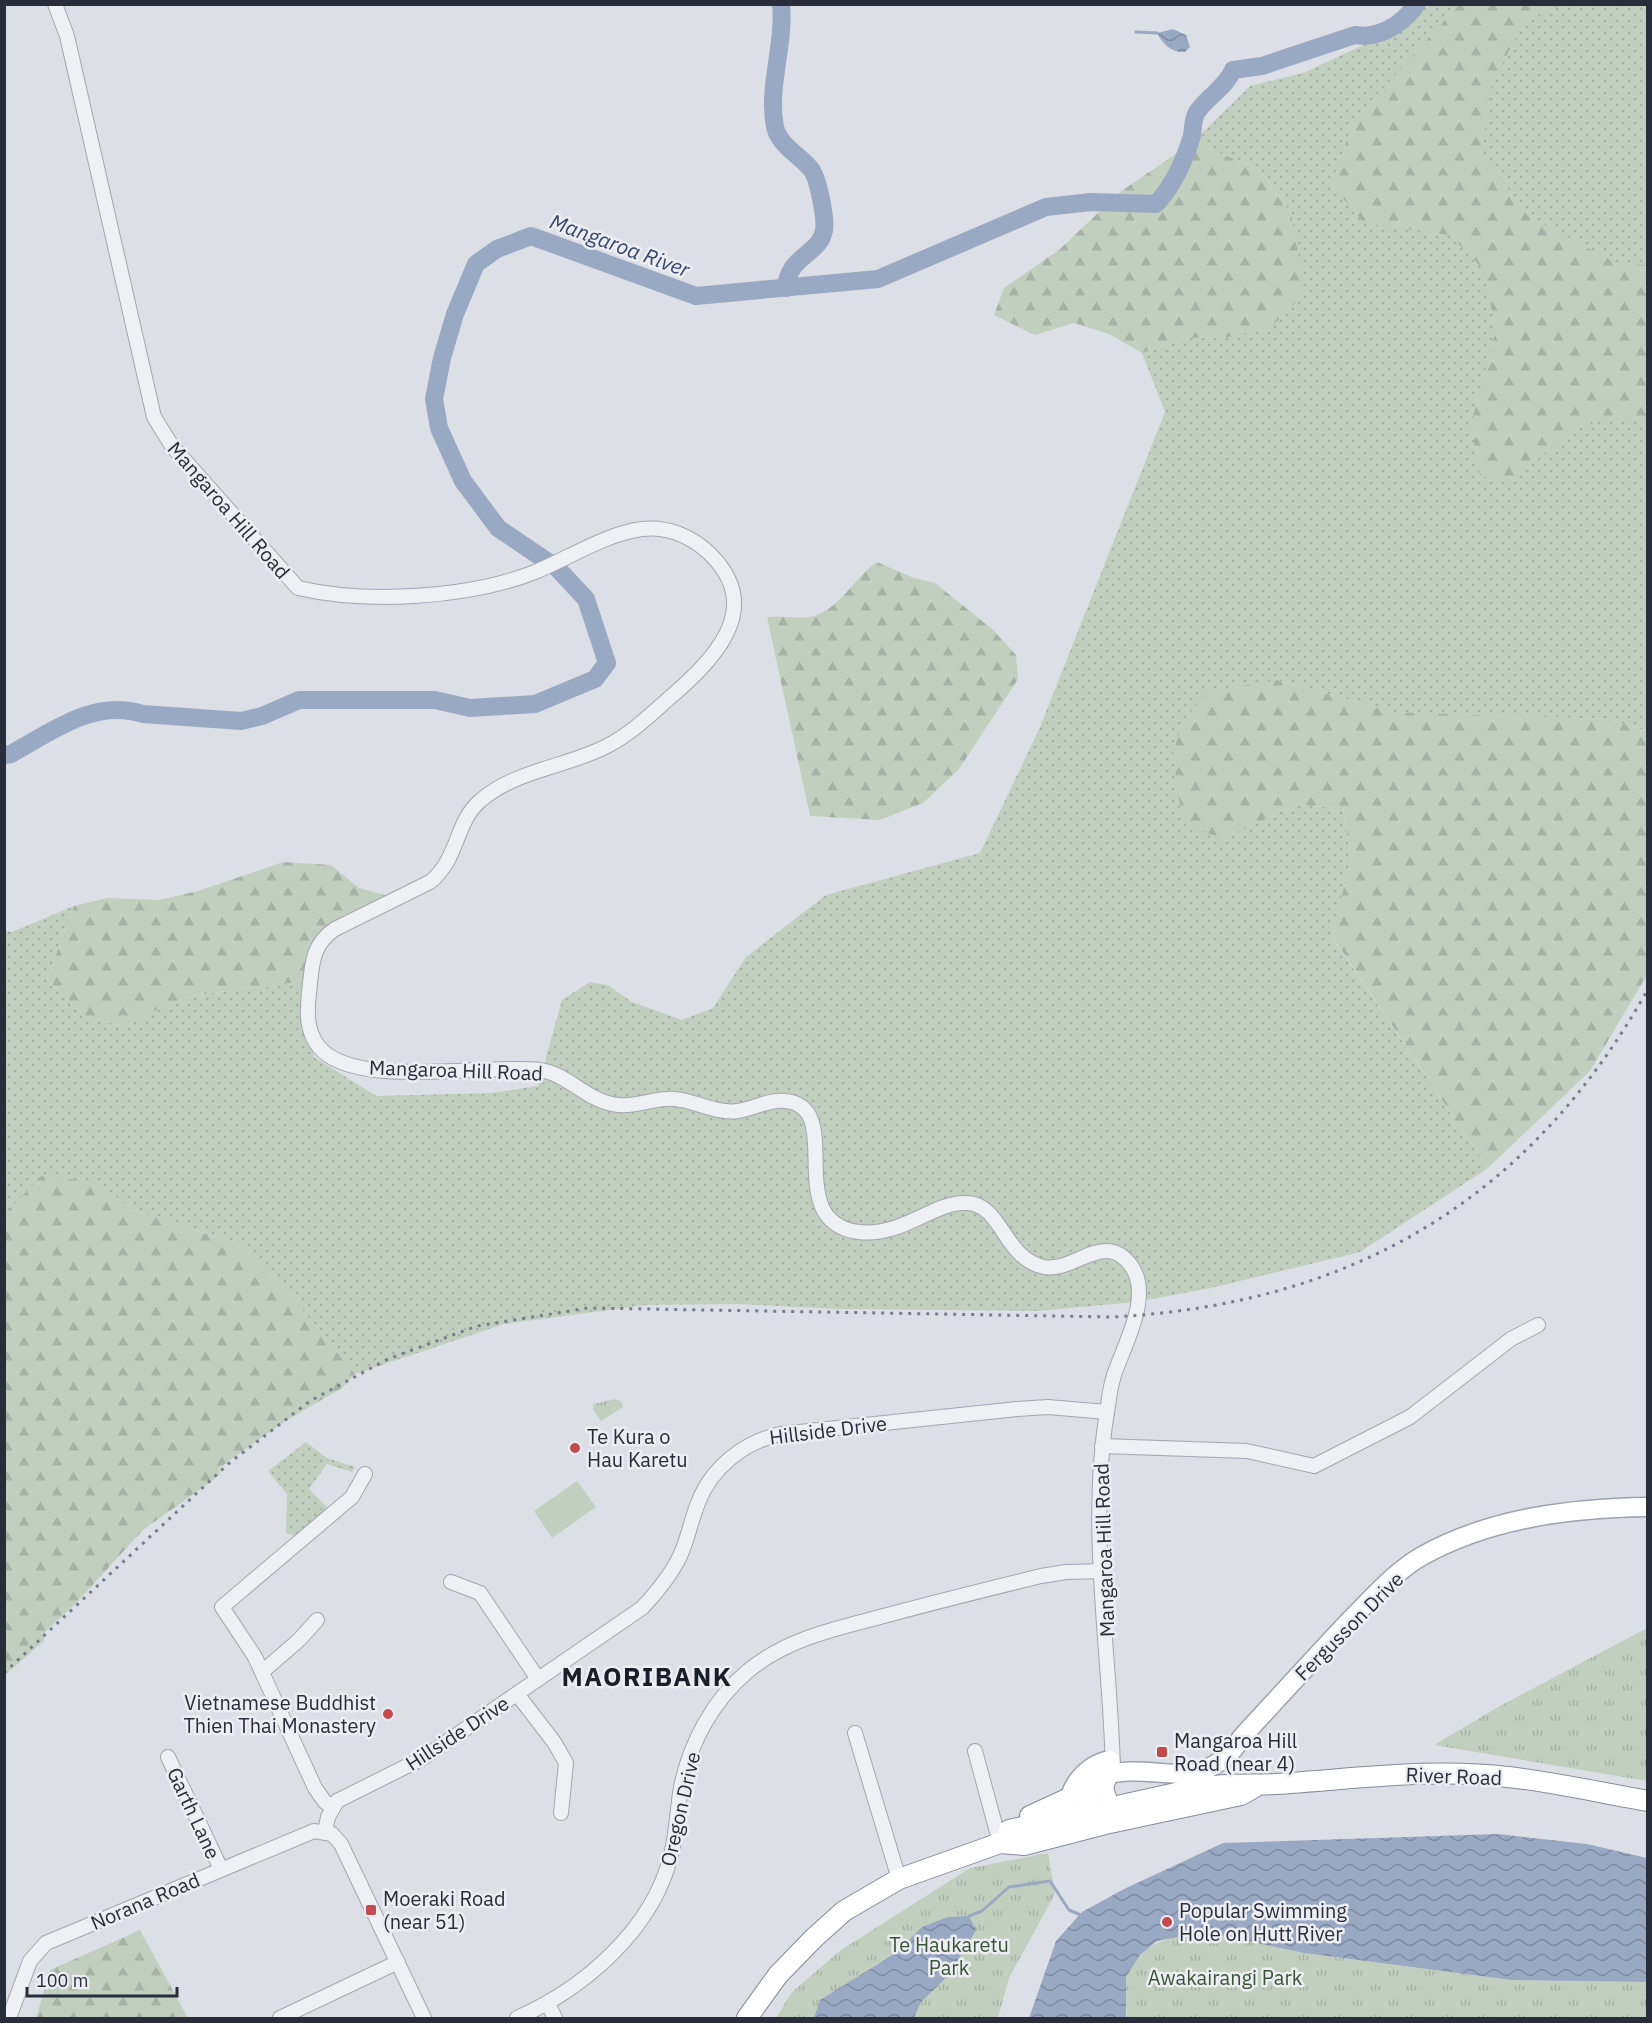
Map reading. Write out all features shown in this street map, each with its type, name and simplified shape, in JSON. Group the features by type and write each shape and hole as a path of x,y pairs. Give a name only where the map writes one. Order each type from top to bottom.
{"highway":[{"path":"1109,1807 1103,1788 1112,1768"},
{"name":"River Road","path":"1077,1818 1109,1807 1203,1787 1236,1783 1259,1786 1379,1774 1433,1773 1507,1776 1647,1801"},
{"name":"River Road","path":"1077,1818 1241,1795 1259,1786"},
{"path":"747,2019 778,1975 844,1911 899,1879 1005,1837 1028,1817 1077,1818"},
{"path":"1005,1837 1024,1845 1077,1818"}],"main road":[{"name":"Fergusson Drive","path":"1112,1768 1169,1775 1200,1772 1226,1758 1242,1737 1388,1581 1421,1557 1461,1538 1538,1516 1593,1509 1647,1507"},
{"path":"1077,1818 1094,1783 1112,1768"}],"street":[{"name":"Mangaroa Hill Road","path":"55,4 67,36 154,417 172,446 298,588 329,593 430,596 500,583 640,530 670,531 689,538 714,558 727,579 733,611 726,639 714,657 692,679 622,737 596,752 513,782 480,801 470,813 449,862 430,882 335,929 322,939 315,951 308,1010 309,1028 316,1043 325,1054 339,1062 369,1068 423,1072 544,1070 605,1103 621,1106 672,1099 722,1111 737,1111 777,1101 793,1103 804,1110 812,1122 819,1204 833,1222 846,1229 862,1232 891,1230 958,1203 971,1203 989,1213 1011,1246 1032,1263 1053,1268 1099,1251 1118,1254 1128,1262 1138,1282 1137,1302 1133,1327 1115,1374 1107,1412 1098,1482 1112,1768"},
{"path":"1102,1446 1247,1451 1314,1466 1402,1421 1511,1339 1538,1325"},
{"name":"Hillside Drive","path":"333,1807 345,1796 423,1758 629,1617 650,1599 679,1558 697,1504 707,1486 725,1464 754,1442 780,1434 1017,1409 1048,1407 1107,1412"},
{"path":"365,1474 352,1497 222,1607 262,1672 315,1788 325,1803 333,1807 325,1832 336,1837 341,1844 424,2019"},
{"name":"Oregon Drive","path":"517,2019 548,2004 603,1962 633,1929 660,1887 671,1855 685,1769 699,1733 728,1690 748,1671 772,1654 809,1636 1041,1576 1066,1572 1102,1571"},
{"path":"451,1582 480,1593 538,1679"},
{"path":"262,1672 299,1640 317,1620"},
{"path":"517,1694 554,1742 566,1763 561,1813"},
{"path":"855,1733 899,1879"},
{"path":"975,1751 1005,1837"},
{"name":"Garth Lane","path":"168,1757 221,1869"},
{"name":"Norana Road","path":"9,2019 30,1961 46,1943 308,1832 325,1832"},
{"path":"280,2019 398,1962"},
{"path":"548,2004 555,2019"}],"green space":[{"path":"1429,5 1647,5 1647,731 1608,719 1392,712 1277,680 1222,839 1295,805 1343,808 1351,859 1332,937 1488,1168 1360,1252 1211,1288 1136,1302 1038,1311 838,1309 739,1304 646,1305 504,1324 355,1374 283,1287 238,1244 132,1210 97,1182 5,1214 5,931 12,932 74,906 47,979 83,1015 125,1027 164,1007 195,996 307,979 302,999 314,1057 376,1096 491,1093 538,1086 562,1000 590,982 608,985 632,1002 682,1020 713,1008 746,957 826,895 980,853 1040,727 1165,412 1142,353 1187,338 1229,337 1291,213 1259,169 1193,142 1250,86 1303,73 1402,27"},
{"path":"1459,5 1562,5 1524,21 1490,89 1482,153 1527,215 1617,264 1647,265 1647,420 1612,417 1571,431 1510,482 1480,476 1471,424 1496,330 1483,269 1450,235 1364,223 1331,184 1354,120"},
{"path":"1193,142 1259,169 1291,213 1305,293 1272,326 1229,337 1187,338 1142,353 1109,334 1074,323 1035,335 994,315 1004,288 1060,249 1120,192"},
{"path":"877,562 914,578 935,583 992,629 1016,655 1018,679 959,769 923,803 880,820 810,816 767,617 809,617 829,609"},
{"path":"1277,680 1392,712 1608,719 1647,731 1647,975 1590,1071 1488,1168 1332,936 1351,859 1343,808 1295,805 1223,839 1182,823 1173,754 1183,721 1209,691"},
{"path":"283,862 331,865 359,888 392,897 322,941 307,979 195,996 164,1007 125,1027 83,1015 47,979 74,906 107,898 159,900 198,891"},
{"path":"41,1176 98,1182 132,1210 238,1244 283,1287 355,1374 342,1388 282,1423 219,1468 220,1475 143,1530 76,1603 45,1632 44,1641 5,1675 5,1214"},
{"path":"615,1399 621,1401 623,1407 601,1421 593,1409 594,1404"},
{"path":"306,1442 327,1458 355,1467 352,1472 327,1464 309,1489 330,1510 297,1537 286,1533 287,1494 268,1471"},
{"path":"577,1481 596,1507 552,1538 534,1511"},
{"path":"1647,1628 1647,1781 1434,1745 1498,1707"},
{"name":"Te Haukaretu Park","path":"1048,1853 1055,1894 1009,1978 998,2018 776,2018 792,1992 841,1950 970,1868"},
{"path":"140,1930 188,2018 36,2018 50,1970"},
{"name":"Awakairangi Park","path":"1207,1932 1304,1953 1511,1980 1647,1982 1647,2018 1127,2018 1125,1981 1139,1955 1159,1942"}],"water":[{"path":"1173,29 1186,35 1190,47 1185,52 1168,47 1157,33"},
{"path":"1498,1834 1587,1844 1647,1858 1647,1982 1511,1980 1304,1953 1206,1932 1157,1941 1140,1955 1126,1977 1126,2018 1029,2018 1056,1941 1082,1912 1124,1889 1223,1843"},
{"path":"969,1916 976,1930 949,1975 921,2002 914,2018 814,2018 820,2000 896,1953 922,1927 948,1917"}],"waterway":[{"path":"781,4 781,35 773,97 775,127 785,144 813,172 824,216 824,230 821,238 817,245 792,269 786,288"},
{"name":"Mangaroa River","path":"4,755 11,754 74,720 108,710 241,721 262,716 299,700 435,700 470,708 535,704 595,679 607,663 586,599 557,568 498,528 463,481 439,428 434,399 442,358 455,314 476,264 497,249 531,236 696,296 878,279 1046,207 1091,202 1156,204 1181,165 1191,139 1197,112 1226,81 1233,70 1262,66 1355,35 1364,36 1382,32 1397,24 1417,4"},
{"path":"1136,32 1157,33"},
{"path":"969,1916 982,1911 1009,1887 1050,1881 1069,1910 1083,1916"}],"railway":[{"path":"4,1673 228,1464 310,1401 388,1359 477,1326 588,1308 1113,1317 1200,1308 1281,1290 1356,1263 1426,1227 1490,1182 1548,1127 1601,1063 1648,989"}],"place":[{"name":"Te Kura o Hau Karetu","path":"575,1448"},
{"name":"Vietnamese Buddhist Thien Thai Monastery","path":"388,1714"},
{"name":"Mangaroa Hill Road (near 4)","path":"1162,1752"},
{"name":"Moeraki Road (near 51)","path":"371,1910"},
{"name":"Popular Swimming Hole on Hutt River","path":"1167,1922"}],"district":[{"name":"MAORIBANK","path":"647,1676"}]}
